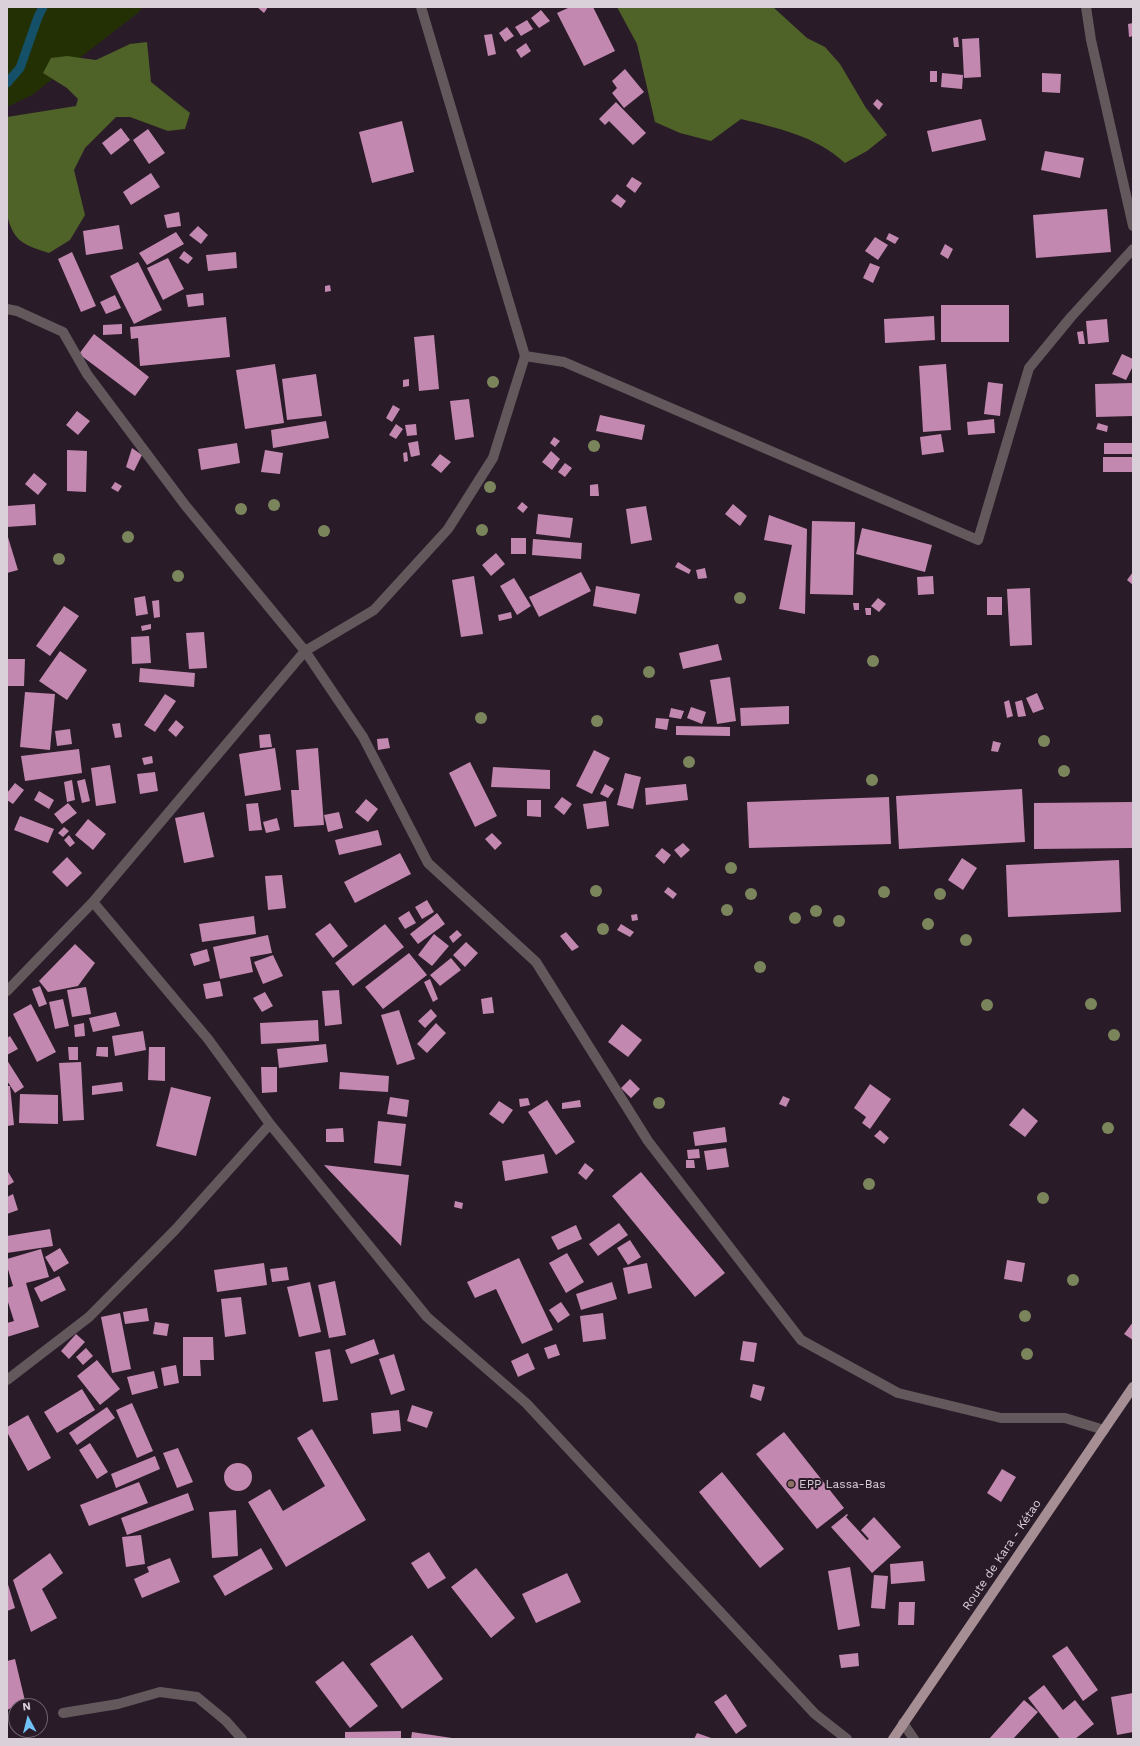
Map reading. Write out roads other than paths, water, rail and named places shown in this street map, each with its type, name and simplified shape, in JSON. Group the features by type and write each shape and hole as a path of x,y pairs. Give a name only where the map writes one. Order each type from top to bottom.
{"main road":[{"name":"Route de Kara - Kétao","path":"892,1739 1133,1387"}],"street":[{"path":"7,991 93,902 305,651 374,610 448,529 493,458 526,356 421,7"},
{"path":"1086,7 1091,40 1133,226"},
{"path":"526,356 564,362 978,540 1029,368 1071,317 1133,248"},
{"path":"7,309 17,311 63,332 87,374 185,505 305,651 363,737 428,863 536,962 648,1141 801,1340 898,1393 1001,1418 1065,1418 1104,1430"},
{"path":"93,902 208,1039 270,1124 427,1317 526,1403 815,1714 847,1739"},
{"path":"7,1380 89,1317 175,1230 270,1124"},
{"path":"63,1713 118,1704 160,1692 197,1697 226,1721 242,1739"},
{"path":"903,1723 914,1739"}],"waterway":[{"path":"7,83 20,68 43,7"}],"place":[{"name":"EPP Lassa-Bas","path":"791,1484"}]}
